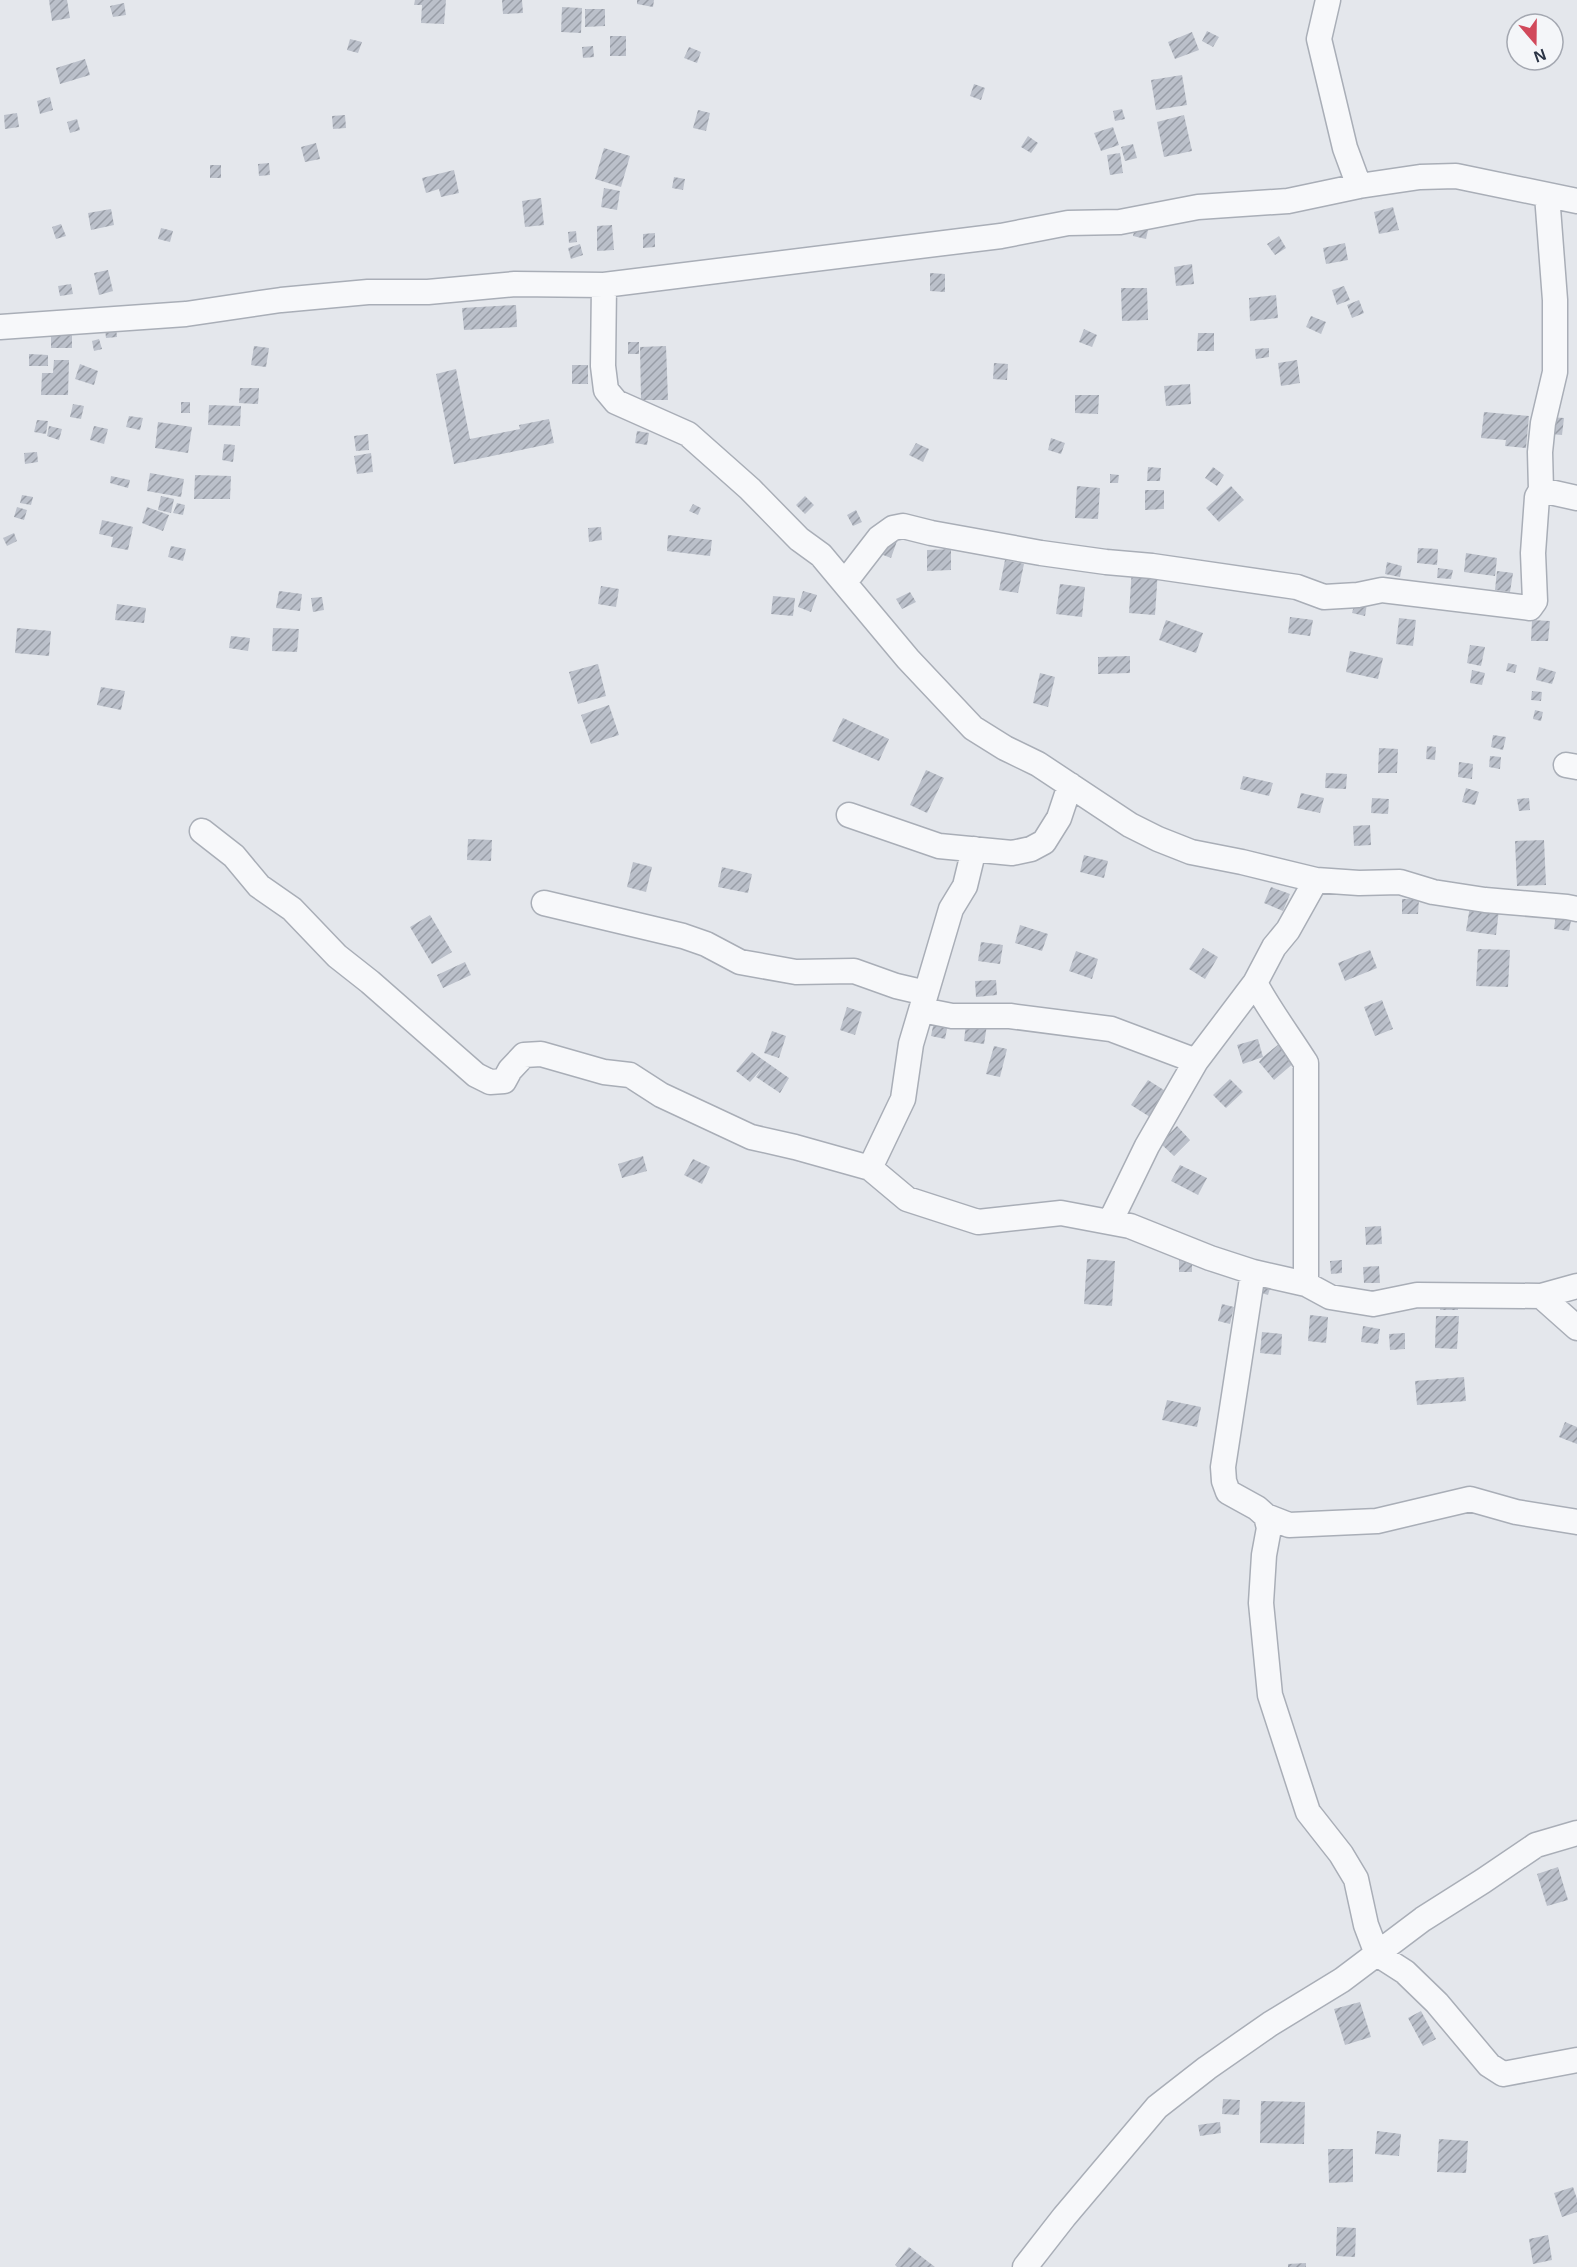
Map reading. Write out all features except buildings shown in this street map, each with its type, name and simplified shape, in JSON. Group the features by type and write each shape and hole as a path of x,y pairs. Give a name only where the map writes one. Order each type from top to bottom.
{"street":[{"path":"1328,0 1319,39 1345,148 1359,186"},
{"path":"0,327 186,314 281,300 368,292 428,292 515,284 604,285 1001,236 1068,223 1120,222 1198,207 1288,201 1359,186 1420,177 1456,176 1577,201"},
{"path":"845,582 879,538 893,528 903,526 1041,553 1297,587 1324,597 1358,595 1383,590 1530,608 1535,601 1534,522 1537,497 1541,490 1540,452 1543,423 1555,372 1555,300 1547,195"},
{"path":"604,285 603,366 606,390 615,402 688,435 750,489 799,539 821,555 908,659 974,728 1005,748 1038,764 1130,825 1191,852 1316,880 1359,883 1400,882 1433,892 1464,897 1577,909"},
{"path":"1541,490 1577,498"},
{"path":"849,815 939,846 1012,854 1031,849 1044,842 1059,818 1070,785"},
{"path":"202,831 234,856 259,886 292,909 337,956 476,1075 490,1082 504,1081 524,1055 541,1054 604,1072 630,1075 661,1095 751,1137 795,1146 870,1168 907,1199 978,1222 1061,1213 1130,1226 1210,1258 1253,1272 1305,1284 1330,1297 1372,1304 1417,1295 1541,1296 1577,1286"},
{"path":"870,1168 903,1099 911,1044 951,909 965,886 974,849"},
{"path":"1110,1222 1147,1146 1196,1061 1255,983 1274,946 1288,930 1316,880"},
{"path":"544,903 683,936 706,944 740,962 796,972 854,971 896,986 952,1016 1010,1016 1111,1029 1196,1061"},
{"path":"1255,983 1280,1027 1294,1044 1305,1063 1305,1284"},
{"path":"1253,1272 1227,1443 1224,1481 1227,1492 1257,1508 1266,1516 1289,1525 1377,1521 1470,1499 1516,1512 1577,1522"},
{"path":"1541,1296 1577,1328"},
{"path":"1266,1516 1269,1528 1264,1555 1261,1603 1270,1695 1308,1812 1341,1854 1356,1879 1366,1925 1377,1954 1405,1972 1437,2003 1489,2065 1503,2074 1577,2060"},
{"path":"1025,2267 1157,2107 1207,2068 1270,2024 1342,1980 1423,1918 1536,1845 1577,1833"}]}
